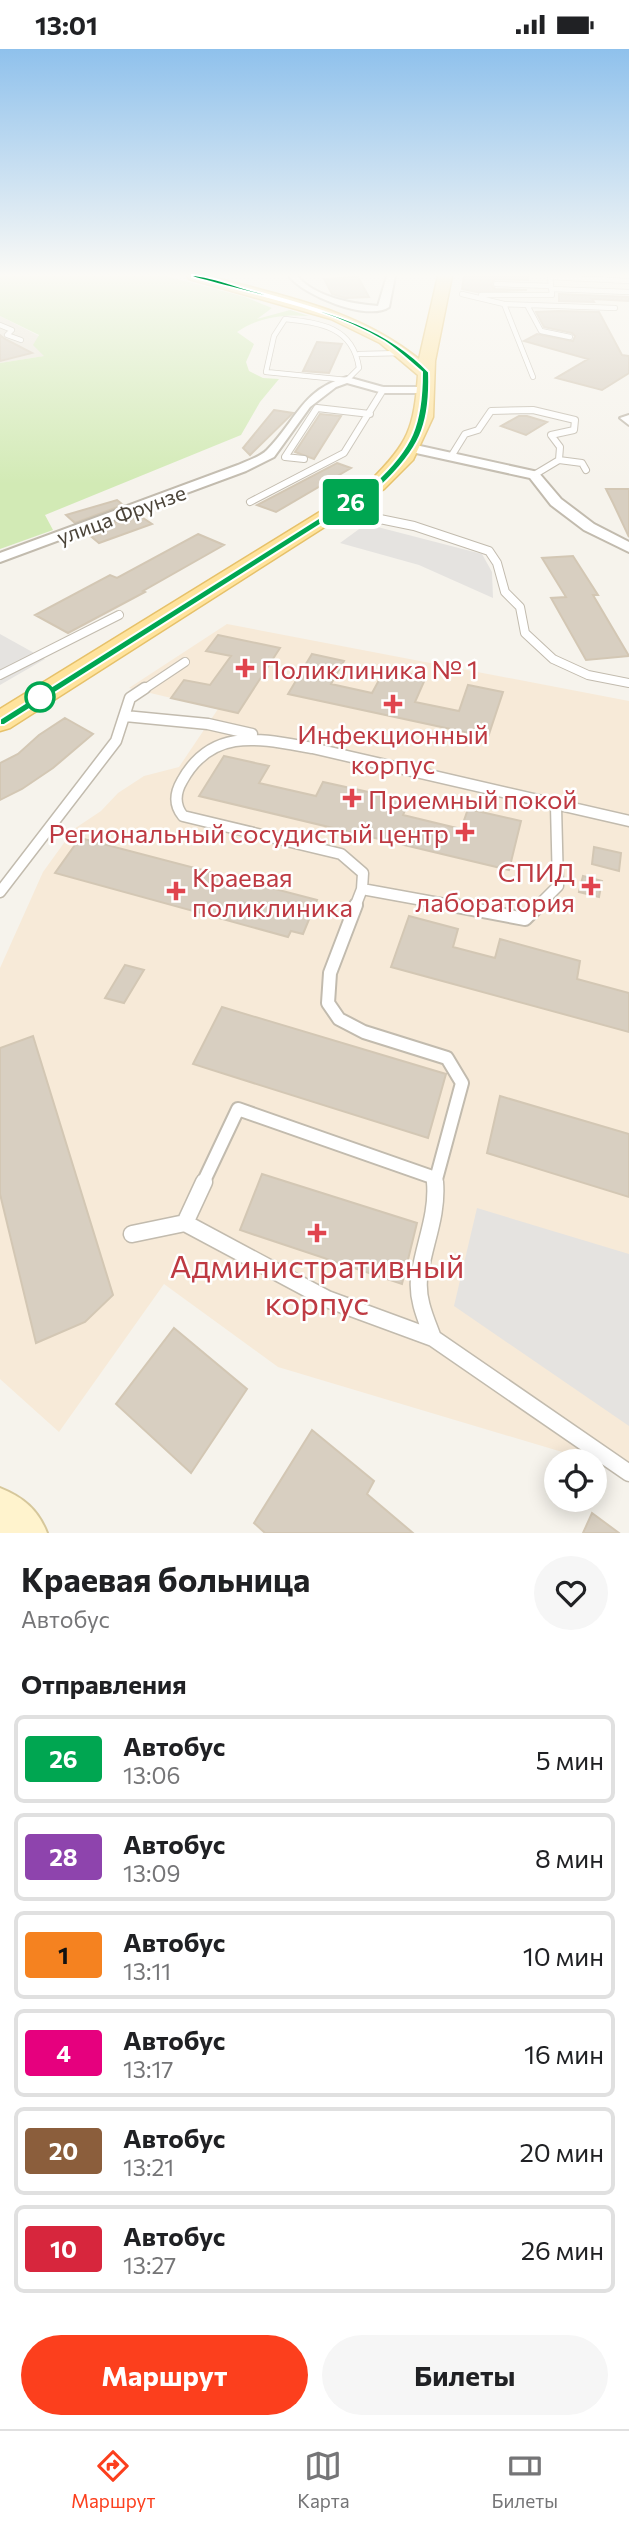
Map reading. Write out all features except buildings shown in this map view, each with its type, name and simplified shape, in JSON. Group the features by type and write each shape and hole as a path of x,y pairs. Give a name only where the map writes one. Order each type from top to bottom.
{"main road":[{"path":"402,345 426,381"},
{"path":"0,722 377,485 403,460 424,417 429,346 411,350 404,345"},
{"path":"0,1513 22,1533"}],"street":[{"path":"347,380 383,390 426,381"},
{"name":"улица Фрунзе","path":"0,558 242,468 270,454 306,405 332,384 347,380"},
{"path":"411,448 534,475 556,502 589,527 629,548"}],"lane":[{"path":"271,345 266,372 347,380 359,368 359,353 353,345"},
{"path":"359,353 391,345"},
{"path":"520,345 533,377"},
{"path":"250,502 344,453 383,390"},
{"path":"452,455 466,434 478,430 491,411 508,407 558,414 575,420 574,430 551,435 560,447 559,460"},
{"path":"304,459 285,457 317,408 370,414"},
{"path":"534,475 559,460 582,463 586,470"},
{"path":"339,510 414,526 489,551 497,563 505,591 520,607 525,633 553,659 588,675 629,683"},
{"path":"0,675 119,615"},
{"path":"0,892 116,741 130,698 185,662"},
{"path":"125,716 208,724 629,821"},
{"path":"312,748 244,739 223,741 184,777 176,794 177,809 183,816 341,854 363,873 362,889 330,973 328,1003 338,1019 364,1032 447,1058 462,1083 435,1178 438,1202 419,1280 421,1307 433,1338"},
{"path":"362,889 526,919 558,886 556,806"},
{"path":"186,1223 238,1109 435,1178"},
{"path":"132,1234 186,1223 327,1299 433,1338 629,1473"}],"shaded area":[{"path":"0,345 42,345 45,356 0,363"},
{"path":"366,524 482,554 492,572 493,598 419,565 340,543"},
{"path":"227,624 629,701 629,1472 607,1465 607,1449 552,1449 278,1367 164,1284 59,1432 0,1379 0,968 43,872 74,829 101,811 118,793 144,776 179,767 218,709 129,688"},
{"path":"0,634 45,659 0,685"},
{"path":"477,1208 629,1254 629,1426 454,1306"}],"green space":[{"path":"33,345 253,345 246,362 249,371 263,378 279,379 260,402 241,435 45,515 53,530 0,549 0,363 44,356"}],"bus line":[{"name":"26","path":"0,722 339,510 391,473 411,448 424,417 427,394 425,372 394,345"}],"place":[{"name":"Поликлиника № 1","path":"245,668"},
{"name":"Инфекционный корпус","path":"393,704"},
{"name":"Приемный покой","path":"352,798"},
{"name":"Региональный сосудистый центр","path":"465,832"},
{"name":"СПИД лаборатория","path":"591,886"},
{"name":"Краевая поликлиника","path":"176,891"},
{"name":"Административный корпус","path":"317,1233"}]}
